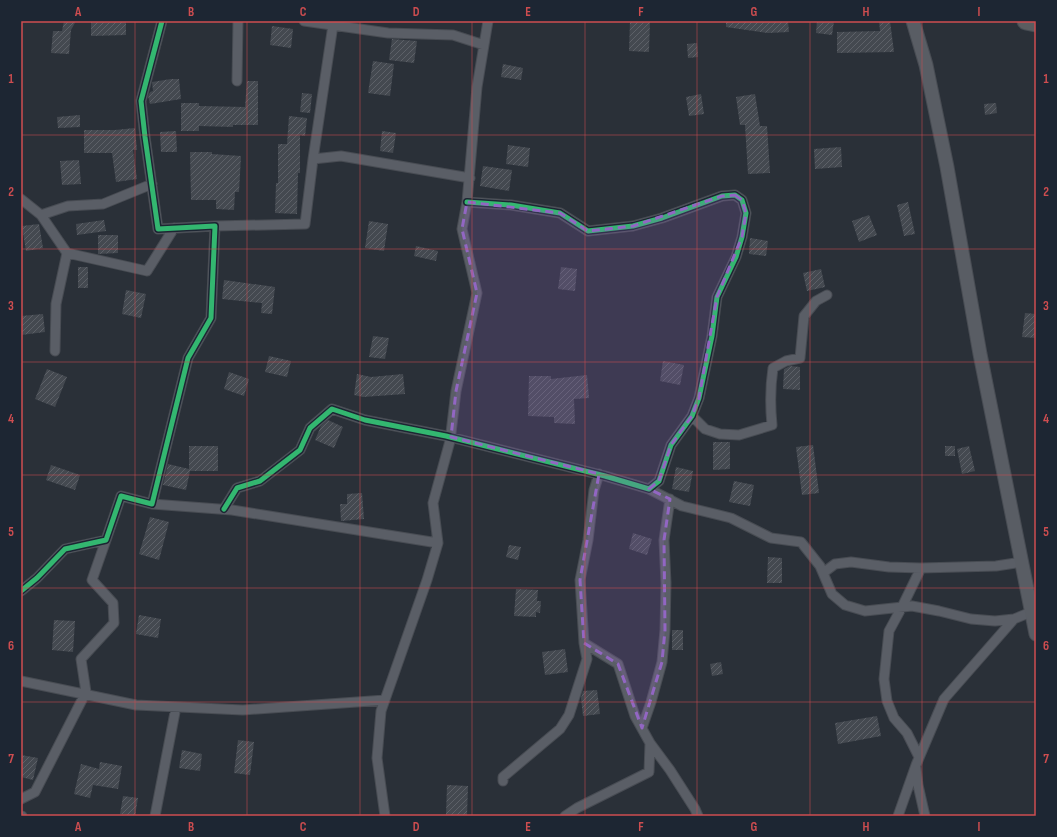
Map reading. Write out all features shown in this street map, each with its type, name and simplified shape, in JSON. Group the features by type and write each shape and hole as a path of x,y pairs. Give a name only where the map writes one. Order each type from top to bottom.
{"highway":[{"path":"1026,21 1036,23"}],"street":[{"path":"162,21 141,101 158,229 305,224 333,25"},
{"path":"237,81 238,21"},
{"path":"304,21 388,33 453,35 484,45"},
{"path":"385,816 377,758 381,711 427,580 438,543 433,503 451,437 456,391 477,293 462,229 468,202 477,87 488,21"},
{"path":"913,21 926,65 947,167 980,354 1036,634"},
{"path":"313,159 340,156 470,178"},
{"path":"41,215 68,206 103,204 152,184"},
{"path":"468,202 511,205 560,213 588,231 633,226 662,218 722,196 735,195 742,200 746,213 742,237 736,257 717,297 712,336 699,398 692,416 671,445 659,480 649,489"},
{"path":"21,199 41,215 67,253 147,271 174,228"},
{"path":"152,504 188,358 211,318 215,226"},
{"path":"55,351 56,304 67,253"},
{"path":"692,416 706,429 720,434 739,435 772,425 770,401 773,368 786,361 800,358 804,316 816,301 828,295"},
{"path":"224,509 237,488 260,481 300,450 310,428 332,409 365,420 451,437 599,474 649,489 682,506 732,518 771,538 801,542 820,566 832,594 845,605 865,611 912,606 971,619 995,621 1014,619 1032,612"},
{"path":"503,780 503,777 560,730 569,715 587,659 584,643 580,580 588,540 594,490 599,474"},
{"path":"21,799 35,792 86,692 81,659 114,623 113,603 92,580 121,496 152,504 224,509 438,543"},
{"path":"642,728 662,662 665,630 666,583 664,540 670,500"},
{"path":"21,591 37,578 65,549 106,540"},
{"path":"823,573 835,564 851,562 889,567 921,568 996,566 1022,562"},
{"path":"921,568 889,631 884,679 887,701 894,718 907,733 918,761 918,785 925,816"},
{"path":"898,816 918,761 944,699 1014,619"},
{"path":"584,643 618,664 635,716 650,743 670,770 698,816"},
{"path":"21,681 136,705 243,710 385,700"},
{"path":"155,816 176,707"},
{"path":"565,816 577,808 649,772 650,743"}],"highlighted area":[{"path":"735,195 742,200 746,213 742,237 717,297 699,398 692,416 671,445 659,481 649,489 670,499 664,540 665,630 662,662 642,728 618,664 584,643 580,580 599,474 451,437 456,391 477,293 462,229 467,202 560,213 588,231 633,226 722,196"}],"building":[{"path":"64,21 76,21 71,30 69,54 51,53 53,31 62,31"},
{"path":"91,21 126,21 126,35 91,36"},
{"path":"630,21 650,21 649,52 629,51"},
{"path":"726,21 788,21 789,32 768,33 726,27"},
{"path":"817,21 834,21 832,35 816,33"},
{"path":"879,21 890,21 894,52 837,53 837,32 880,31"},
{"path":"272,26 293,29 291,48 270,45"},
{"path":"392,39 417,41 414,63 389,60"},
{"path":"697,43 698,57 688,58 687,44"},
{"path":"373,61 394,64 390,96 368,93"},
{"path":"503,64 523,68 521,80 501,77"},
{"path":"179,79 181,99 150,104 148,96 150,92 153,91 152,82"},
{"path":"247,81 258,81 258,125 233,125 233,127 199,126 199,131 181,131 181,103 199,103 199,106 245,107"},
{"path":"302,93 312,94 310,113 300,112"},
{"path":"701,94 704,114 689,116 686,97"},
{"path":"755,94 760,126 767,126 770,173 748,174 745,125 740,125 736,97"},
{"path":"996,103 997,113 985,115 984,104"},
{"path":"80,115 80,127 58,128 57,117"},
{"path":"289,116 307,118 305,136 300,135 300,173 298,173 297,214 275,213 276,183 278,183 278,144 287,144"},
{"path":"135,128 137,150 133,150 137,179 116,182 112,153 84,153 84,130 115,130"},
{"path":"176,131 177,152 161,152 160,132"},
{"path":"382,131 396,133 393,153 380,151"},
{"path":"508,145 530,148 528,167 506,164"},
{"path":"841,147 842,167 815,169 814,149"},
{"path":"190,152 212,152 212,154 241,156 239,192 235,192 234,210 216,209 216,200 191,200"},
{"path":"79,160 81,184 62,185 60,161"},
{"path":"483,166 512,170 509,191 480,186"},
{"path":"908,202 915,234 904,236 897,205"},
{"path":"869,215 877,235 859,242 852,221"},
{"path":"104,220 106,231 77,235 76,224"},
{"path":"369,221 388,224 384,251 365,248"},
{"path":"39,224 43,248 26,251 22,226"},
{"path":"98,235 118,235 118,253 98,254"},
{"path":"750,238 768,241 766,256 749,254"},
{"path":"416,246 438,251 436,261 414,256"},
{"path":"78,267 88,267 88,288 78,288"},
{"path":"561,267 577,269 575,291 558,289"},
{"path":"821,269 825,287 807,291 803,273"},
{"path":"224,280 275,287 272,314 261,313 262,303 222,299"},
{"path":"126,290 146,294 141,318 122,314"},
{"path":"1025,313 1036,314 1036,338 1022,337"},
{"path":"43,314 45,332 21,335 21,316"},
{"path":"373,336 389,338 385,359 369,357"},
{"path":"269,356 291,361 287,377 265,372"},
{"path":"663,361 684,365 680,385 660,381"},
{"path":"790,366 800,367 800,390 783,389 784,369"},
{"path":"47,369 67,377 55,407 35,399"},
{"path":"229,372 249,379 244,396 224,389"},
{"path":"357,374 371,377 403,374 405,394 363,397 354,395"},
{"path":"587,375 589,398 574,399 575,424 554,423 554,417 528,416 529,376 551,376 551,379"},
{"path":"328,420 343,427 334,448 315,440 321,426"},
{"path":"713,442 730,442 730,469 713,470"},
{"path":"813,445 819,493 802,495 796,447"},
{"path":"189,446 218,446 218,471 190,471 186,490 163,485 168,464 189,469"},
{"path":"945,446 955,446 955,456 945,456"},
{"path":"969,446 975,471 962,474 957,449"},
{"path":"51,465 80,475 75,490 46,480"},
{"path":"676,467 693,471 689,492 672,489"},
{"path":"734,481 754,485 750,506 729,502"},
{"path":"362,493 364,519 341,521 340,504 347,504 347,494"},
{"path":"150,517 169,522 159,560 139,554"},
{"path":"633,533 652,539 647,555 629,549"},
{"path":"509,545 521,547 518,560 506,557"},
{"path":"768,557 782,558 782,583 767,583"},
{"path":"516,589 538,590 537,601 541,601 540,613 536,612 536,617 514,616"},
{"path":"139,615 161,619 158,638 136,634"},
{"path":"54,620 75,621 73,652 52,650"},
{"path":"672,630 683,630 683,650 672,650"},
{"path":"565,649 568,672 545,675 542,652"},
{"path":"721,662 723,674 712,676 710,664"},
{"path":"597,690 600,714 583,716 581,698 583,691"},
{"path":"877,716 881,736 838,744 835,723"},
{"path":"238,740 254,742 250,775 234,773"},
{"path":"182,750 202,754 200,771 179,768"},
{"path":"21,755 38,758 33,780 21,777"},
{"path":"100,762 122,766 118,789 93,785 90,798 74,794 81,764 99,769"},
{"path":"447,785 468,786 467,816 446,816"},
{"path":"123,796 138,798 135,816 120,814"}],"cycle path":[{"path":"21,591 37,578 65,549 106,540 121,496 152,504 188,358 211,318 215,226 158,229 141,101 162,21"},
{"path":"224,509 237,488 260,481 300,450 310,428 332,409 365,420 446,436 605,476 649,489 659,481 671,445 692,416 699,398 712,336 717,297 736,257 742,237 746,213 742,200 735,195 722,196 662,218 633,226 588,231 560,213 511,205 467,202"}]}
